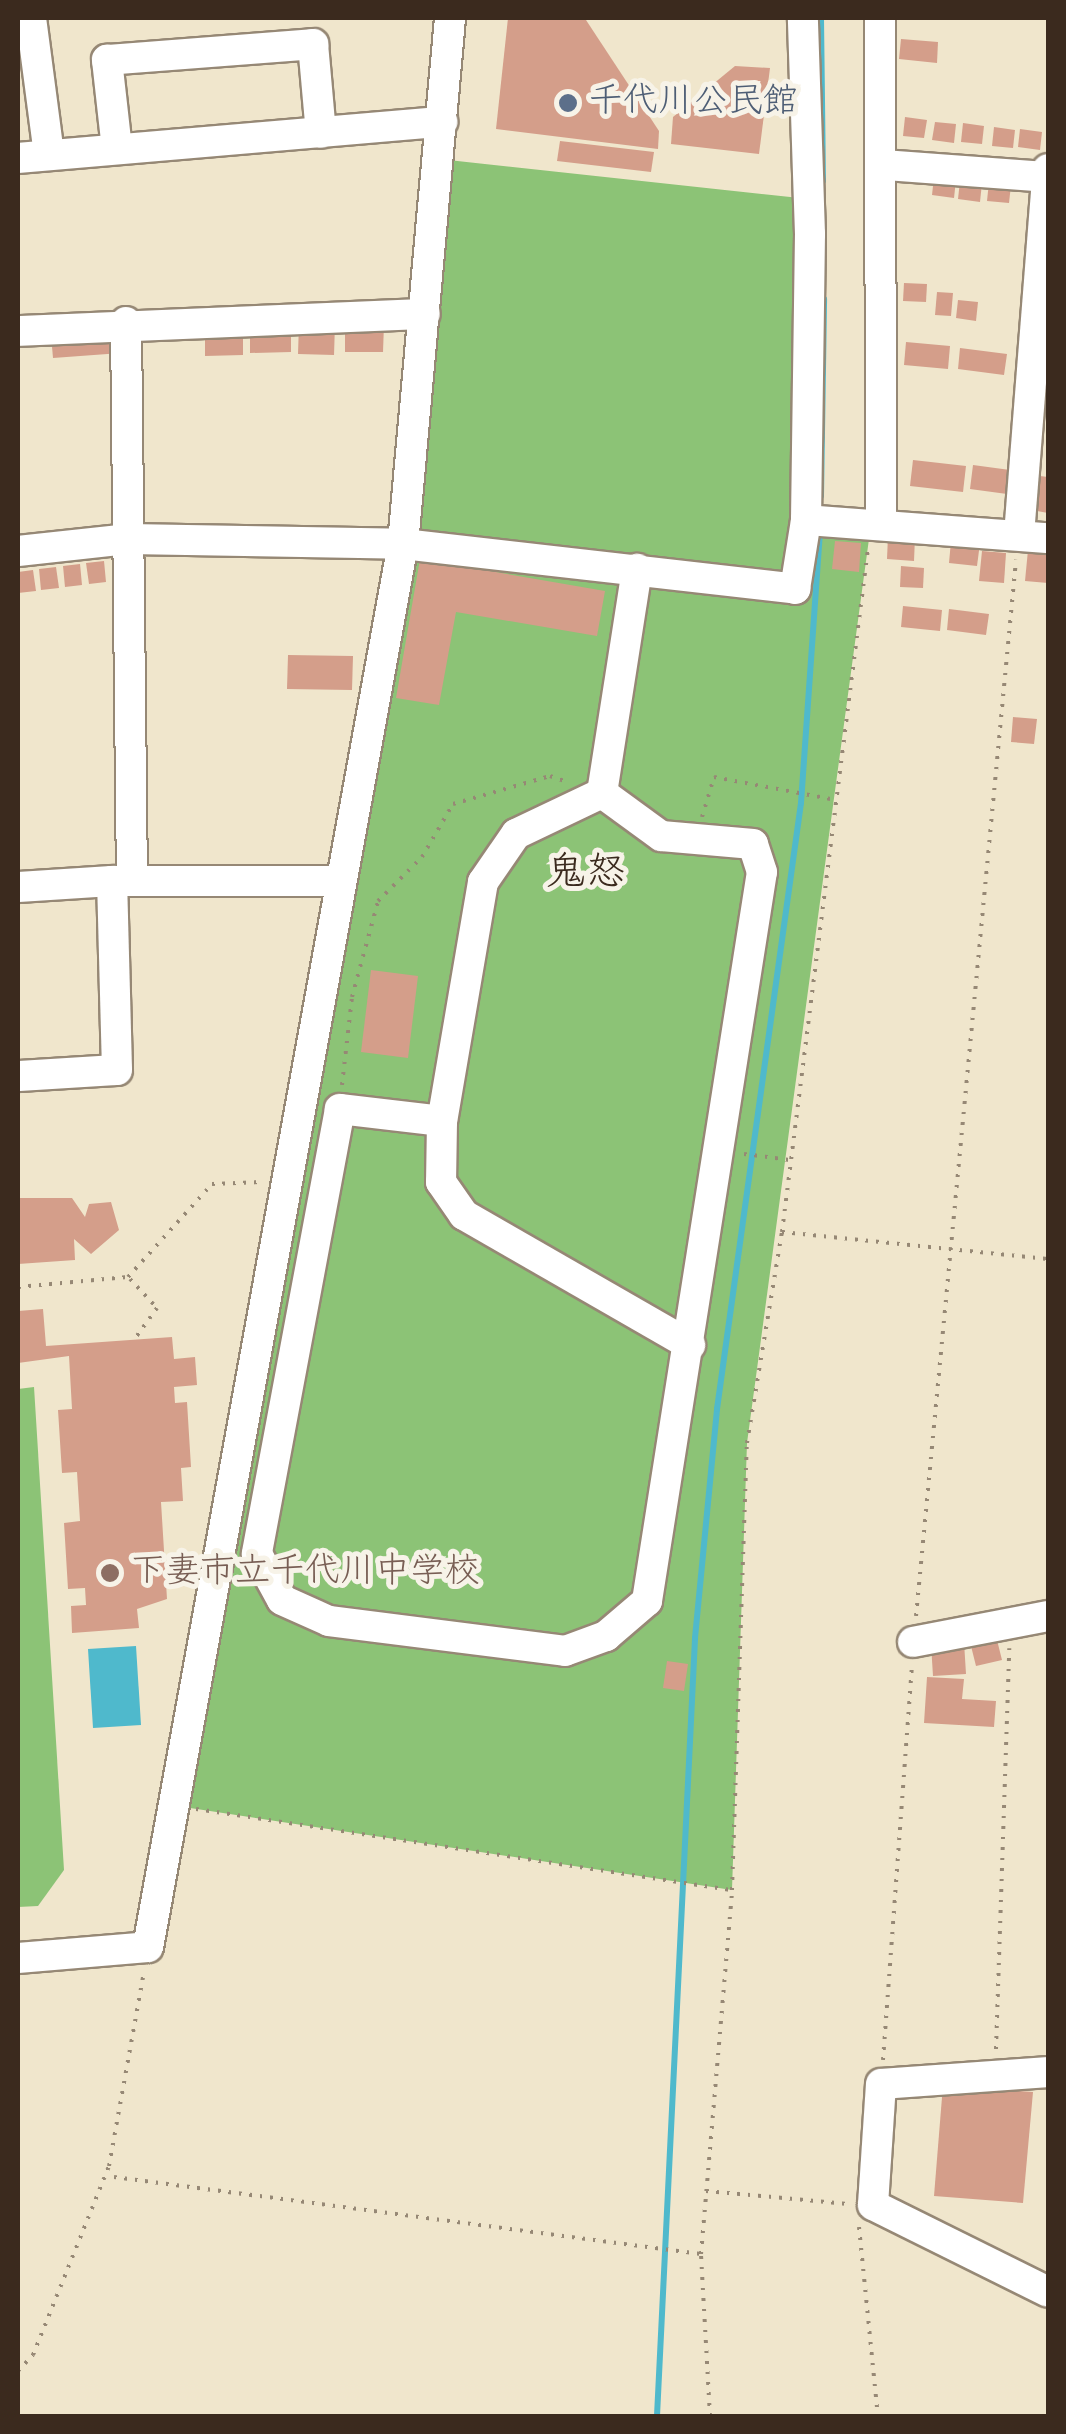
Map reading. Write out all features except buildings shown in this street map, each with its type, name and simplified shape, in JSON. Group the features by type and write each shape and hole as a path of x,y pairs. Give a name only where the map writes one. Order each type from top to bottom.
{"street":[{"path":"31,18 49,155"},
{"path":"18,1958 148,1947 177,1806 336,882 403,544 450,18"},
{"path":"18,552 130,539 403,544 796,590 806,520 803,18"},
{"path":"876,524 884,164 880,18"},
{"path":"117,149 107,60 313,44 321,132"},
{"path":"18,158 442,122"},
{"path":"884,164 1048,177"},
{"path":"806,520 1034,537 1048,169"},
{"path":"18,331 126,322 425,314"},
{"path":"18,1076 117,1070 130,539 126,322"},
{"path":"602,793 637,569"},
{"path":"442,1120 340,1109 258,1554 282,1600 329,1621 565,1651 606,1636 647,1600 762,872 753,844 696,836 661,836 602,793"},
{"path":"602,793 516,834 483,882 442,1120 440,1182 464,1214 690,1345"},
{"path":"18,886 122,881 336,882"},
{"path":"913,1642 1048,1616"},
{"path":"1048,2072 881,2084 874,2205 1048,2292"}],"path":[{"path":"710,2416 701,2254 732,1890 747,1443 782,1232 876,524"},
{"path":"881,2084 913,1642 953,1249 1034,537"},
{"path":"340,1109 352,997 378,901 422,857 453,804 550,776 602,793"},
{"path":"696,836 714,777 837,800"},
{"path":"720,1150 791,1160"},
{"path":"18,1288 128,1278 212,1184 275,1183"},
{"path":"782,1232 1048,1259"},
{"path":"128,1278 158,1308 134,1340"},
{"path":"995,2076 1010,1624"},
{"path":"177,1806 732,1890"},
{"path":"18,2371 33,2356 109,2166 148,1947"},
{"path":"114,2177 701,2254"},
{"path":"706,2192 856,2204 878,2416"}],"green space":[{"path":"439,159 809,199 806,519 871,524 747,1443 732,1890 177,1806 403,544"},
{"path":"34,1387 64,1870 38,1906 18,1907 18,1389"}],"water":[{"path":"136,1646 141,1725 93,1728 88,1649"}],"waterway":[{"path":"821,18 823,181"},
{"path":"821,496 824,299"},
{"path":"657,2416 695,1638 717,1409 801,803 820,529"}],"place":[{"name":"千代川公民館","path":"568,103"},
{"name":"下妻市立千代川中学校","path":"110,1573"}],"district":[{"name":"鬼怒","path":"586,875"}]}
